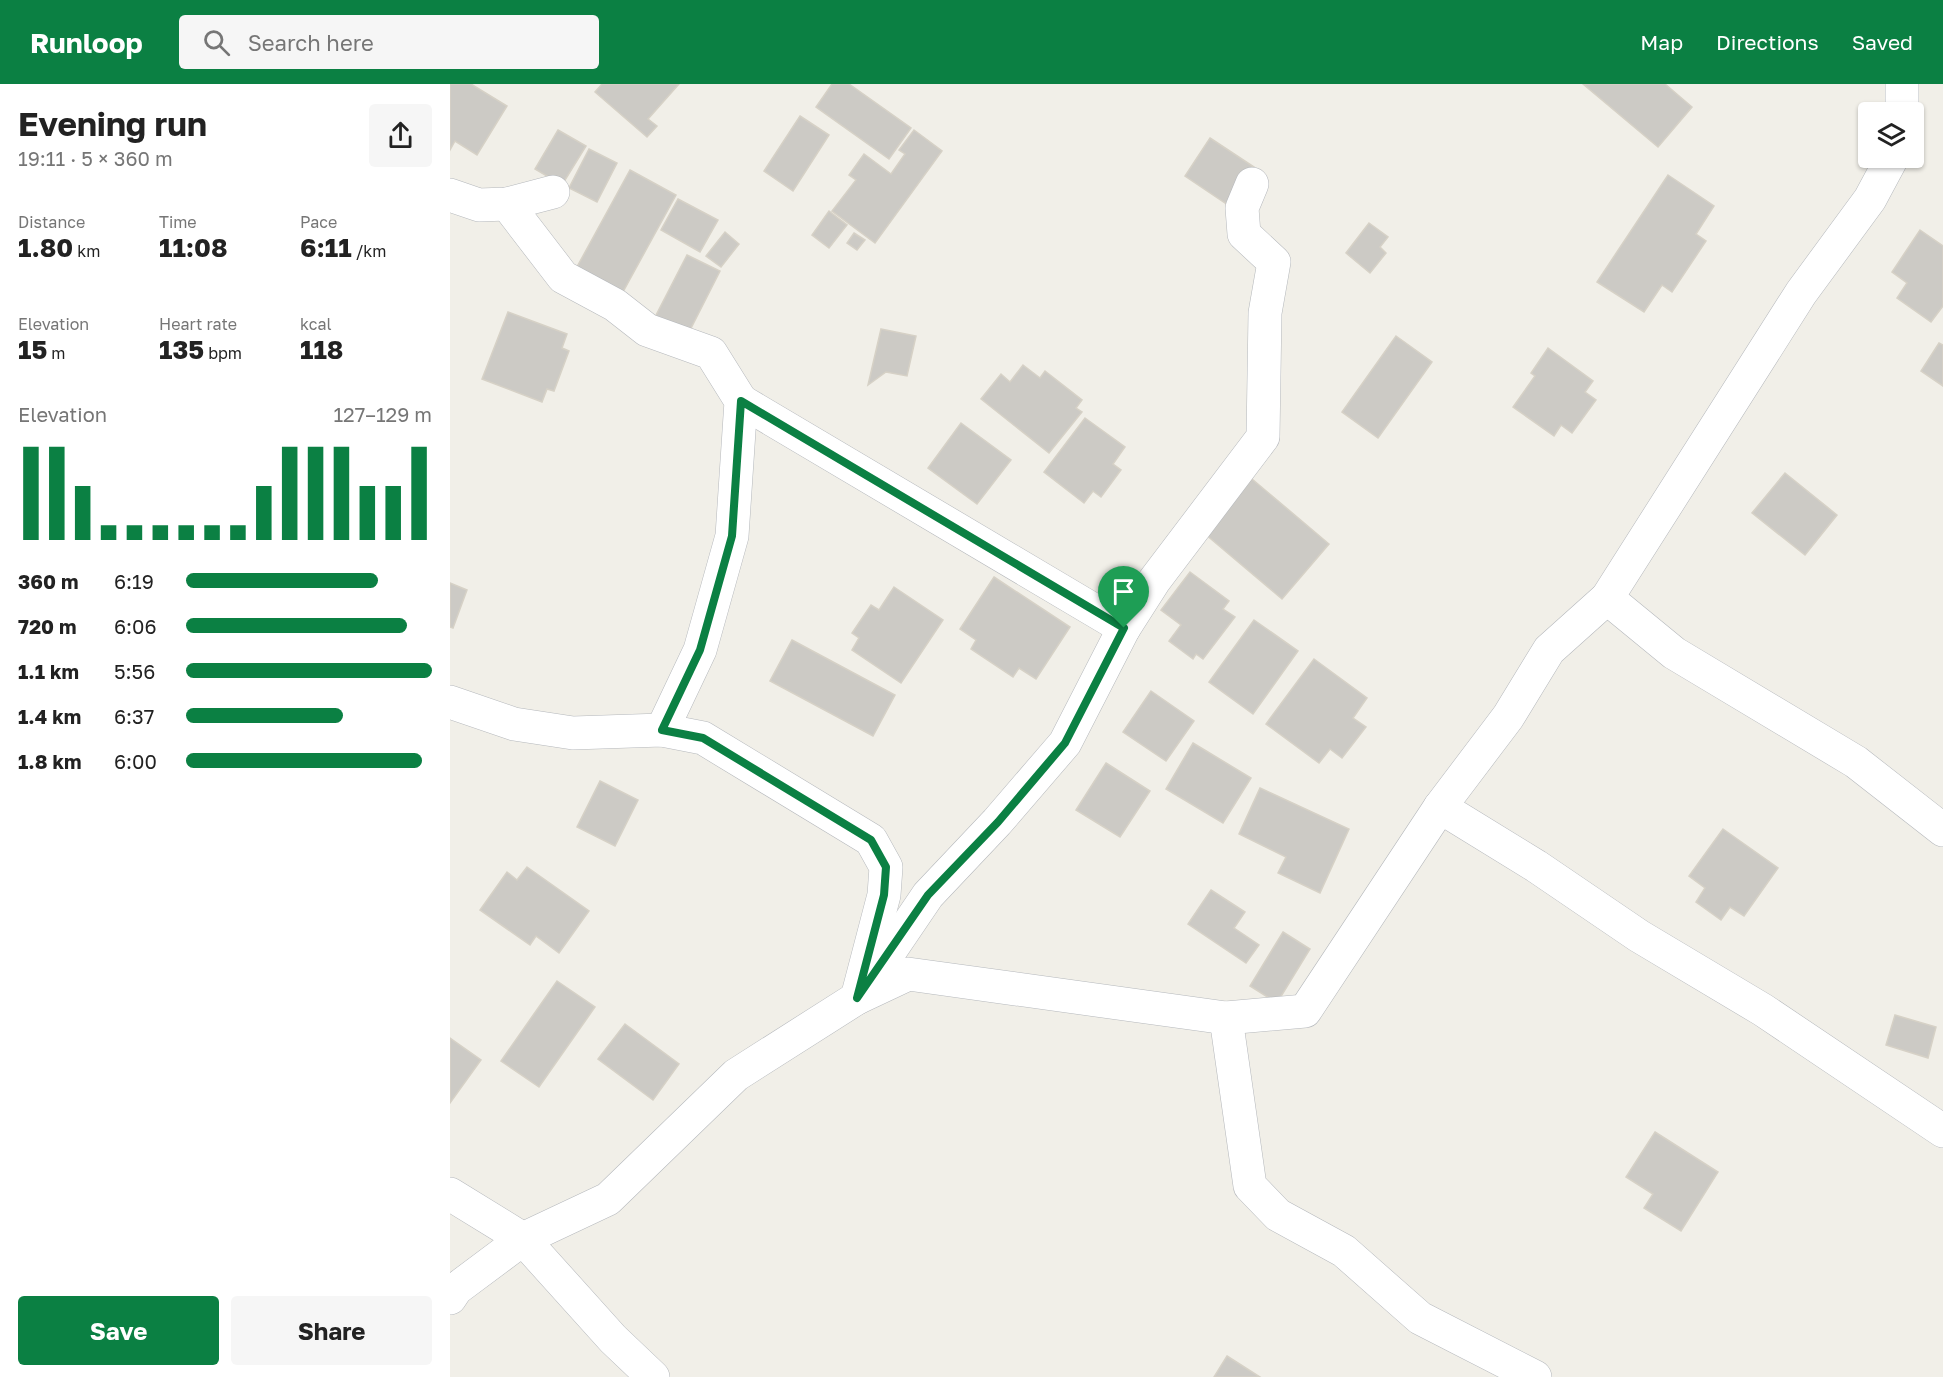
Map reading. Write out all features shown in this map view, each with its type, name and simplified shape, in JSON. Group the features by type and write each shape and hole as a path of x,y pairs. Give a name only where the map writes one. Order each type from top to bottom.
{"street":[{"path":"1902,84 1902,102"},
{"path":"452,1291 523,1239 608,1199 736,1075 857,998 908,974 1226,1018 1305,1011 1440,807 1508,717 1550,650 1607,597 1801,293 1870,199 1887,168"},
{"path":"857,998 928,895 998,822 1065,743 1124,628 1154,581 1263,437 1265,313 1274,261 1244,234 1242,208 1252,184"},
{"path":"450,195 479,205 507,204 553,192"},
{"path":"507,204 563,277 615,305 647,330 711,353 741,401 1124,628"},
{"path":"662,730 700,650 732,536 741,401"},
{"path":"1607,597 1674,653 1856,762 1943,830"},
{"path":"450,702 514,724 573,733 662,730 703,738 871,840 886,867 884,895 857,998"},
{"path":"1440,807 1536,866 1639,936 1763,1010 1943,1131"},
{"path":"1226,1018 1250,1186 1278,1215 1344,1251 1420,1318 1534,1377"},
{"path":"450,1194 523,1239 613,1339 653,1377"}],"building":[{"path":"450,84 471,84 507,106 477,155 455,141 450,150"},
{"path":"602,84 679,84 648,119 657,126 647,137 595,92"},
{"path":"832,84 849,84 911,128 889,159 816,107"},
{"path":"1583,84 1665,84 1692,107 1658,147"},
{"path":"800,116 829,135 793,191 764,171"},
{"path":"558,130 586,146 562,185 535,169"},
{"path":"914,130 942,151 875,243 832,211 856,180 849,175 864,154 891,174 905,154 899,150"},
{"path":"1210,138 1254,167 1228,205 1185,176"},
{"path":"589,149 617,163 597,202 569,188"},
{"path":"630,170 676,195 618,301 572,276"},
{"path":"1668,175 1714,206 1696,234 1706,241 1672,292 1662,285 1644,312 1597,282"},
{"path":"678,199 718,220 700,252 661,230"},
{"path":"829,211 847,225 829,248 812,235"},
{"path":"1369,223 1388,237 1380,247 1386,253 1370,273 1346,253"},
{"path":"1920,230 1943,246 1943,306 1931,322 1897,298 1907,283 1892,272"},
{"path":"725,232 739,244 721,267 706,256"},
{"path":"854,233 865,240 857,250 847,243"},
{"path":"687,255 720,271 684,342 651,325"},
{"path":"508,312 567,334 562,348 569,351 554,391 547,389 542,402 482,379"},
{"path":"881,329 916,336 907,376 886,372 868,385"},
{"path":"1396,336 1432,362 1378,438 1342,412"},
{"path":"1939,343 1943,345 1943,386 1921,371"},
{"path":"1548,348 1593,381 1585,392 1596,400 1572,433 1561,425 1554,436 1513,407 1535,376 1531,373"},
{"path":"1023,365 1040,378 1045,371 1082,400 1076,408 1082,412 1049,453 981,399 1001,374 1010,382"},
{"path":"1085,418 1125,447 1113,464 1121,470 1101,497 1093,491 1084,503 1044,472"},
{"path":"961,423 1011,460 977,504 928,468"},
{"path":"1785,473 1837,515 1805,555 1752,513"},
{"path":"1252,479 1329,544 1282,599 1205,534"},
{"path":"1190,572 1229,601 1223,609 1235,617 1203,659 1196,654 1193,659 1169,641 1181,625 1161,610"},
{"path":"994,577 1070,627 1036,679 1019,668 1013,677 971,649 976,640 960,629"},
{"path":"450,583 467,590 453,628 450,627"},
{"path":"894,587 943,620 901,683 852,650 859,638 852,633 871,605 879,610"},
{"path":"1254,620 1298,651 1253,714 1209,682"},
{"path":"792,640 895,695 873,736 770,681"},
{"path":"1314,659 1367,698 1353,718 1366,727 1342,758 1330,749 1319,763 1266,724"},
{"path":"1151,691 1194,721 1166,761 1123,732"},
{"path":"1193,743 1251,778 1223,823 1166,789"},
{"path":"1106,763 1150,791 1120,837 1076,810"},
{"path":"600,781 638,800 615,846 577,827"},
{"path":"1260,788 1349,829 1320,893 1278,873 1286,857 1239,834"},
{"path":"1723,829 1778,868 1744,916 1730,907 1721,920 1696,902 1705,888 1689,876"},
{"path":"527,867 589,911 559,953 536,936 530,945 480,910 507,872 517,880"},
{"path":"1211,890 1245,912 1234,928 1259,945 1246,963 1188,924"},
{"path":"1283,932 1310,949 1277,1003 1250,986"},
{"path":"557,981 595,1007 539,1087 501,1061"},
{"path":"1895,1015 1936,1027 1928,1058 1886,1045"},
{"path":"625,1024 679,1064 653,1100 598,1059"},
{"path":"450,1038 481,1060 450,1103"},
{"path":"1655,1132 1718,1172 1681,1231 1644,1208 1653,1194 1626,1177"},
{"path":"1227,1356 1260,1377 1214,1377"}],"route":[{"path":"741,401 1124,628 1065,743 998,822 928,895 857,998 884,895 886,867 871,840 703,738 662,730 700,650 732,536 741,401"}]}
